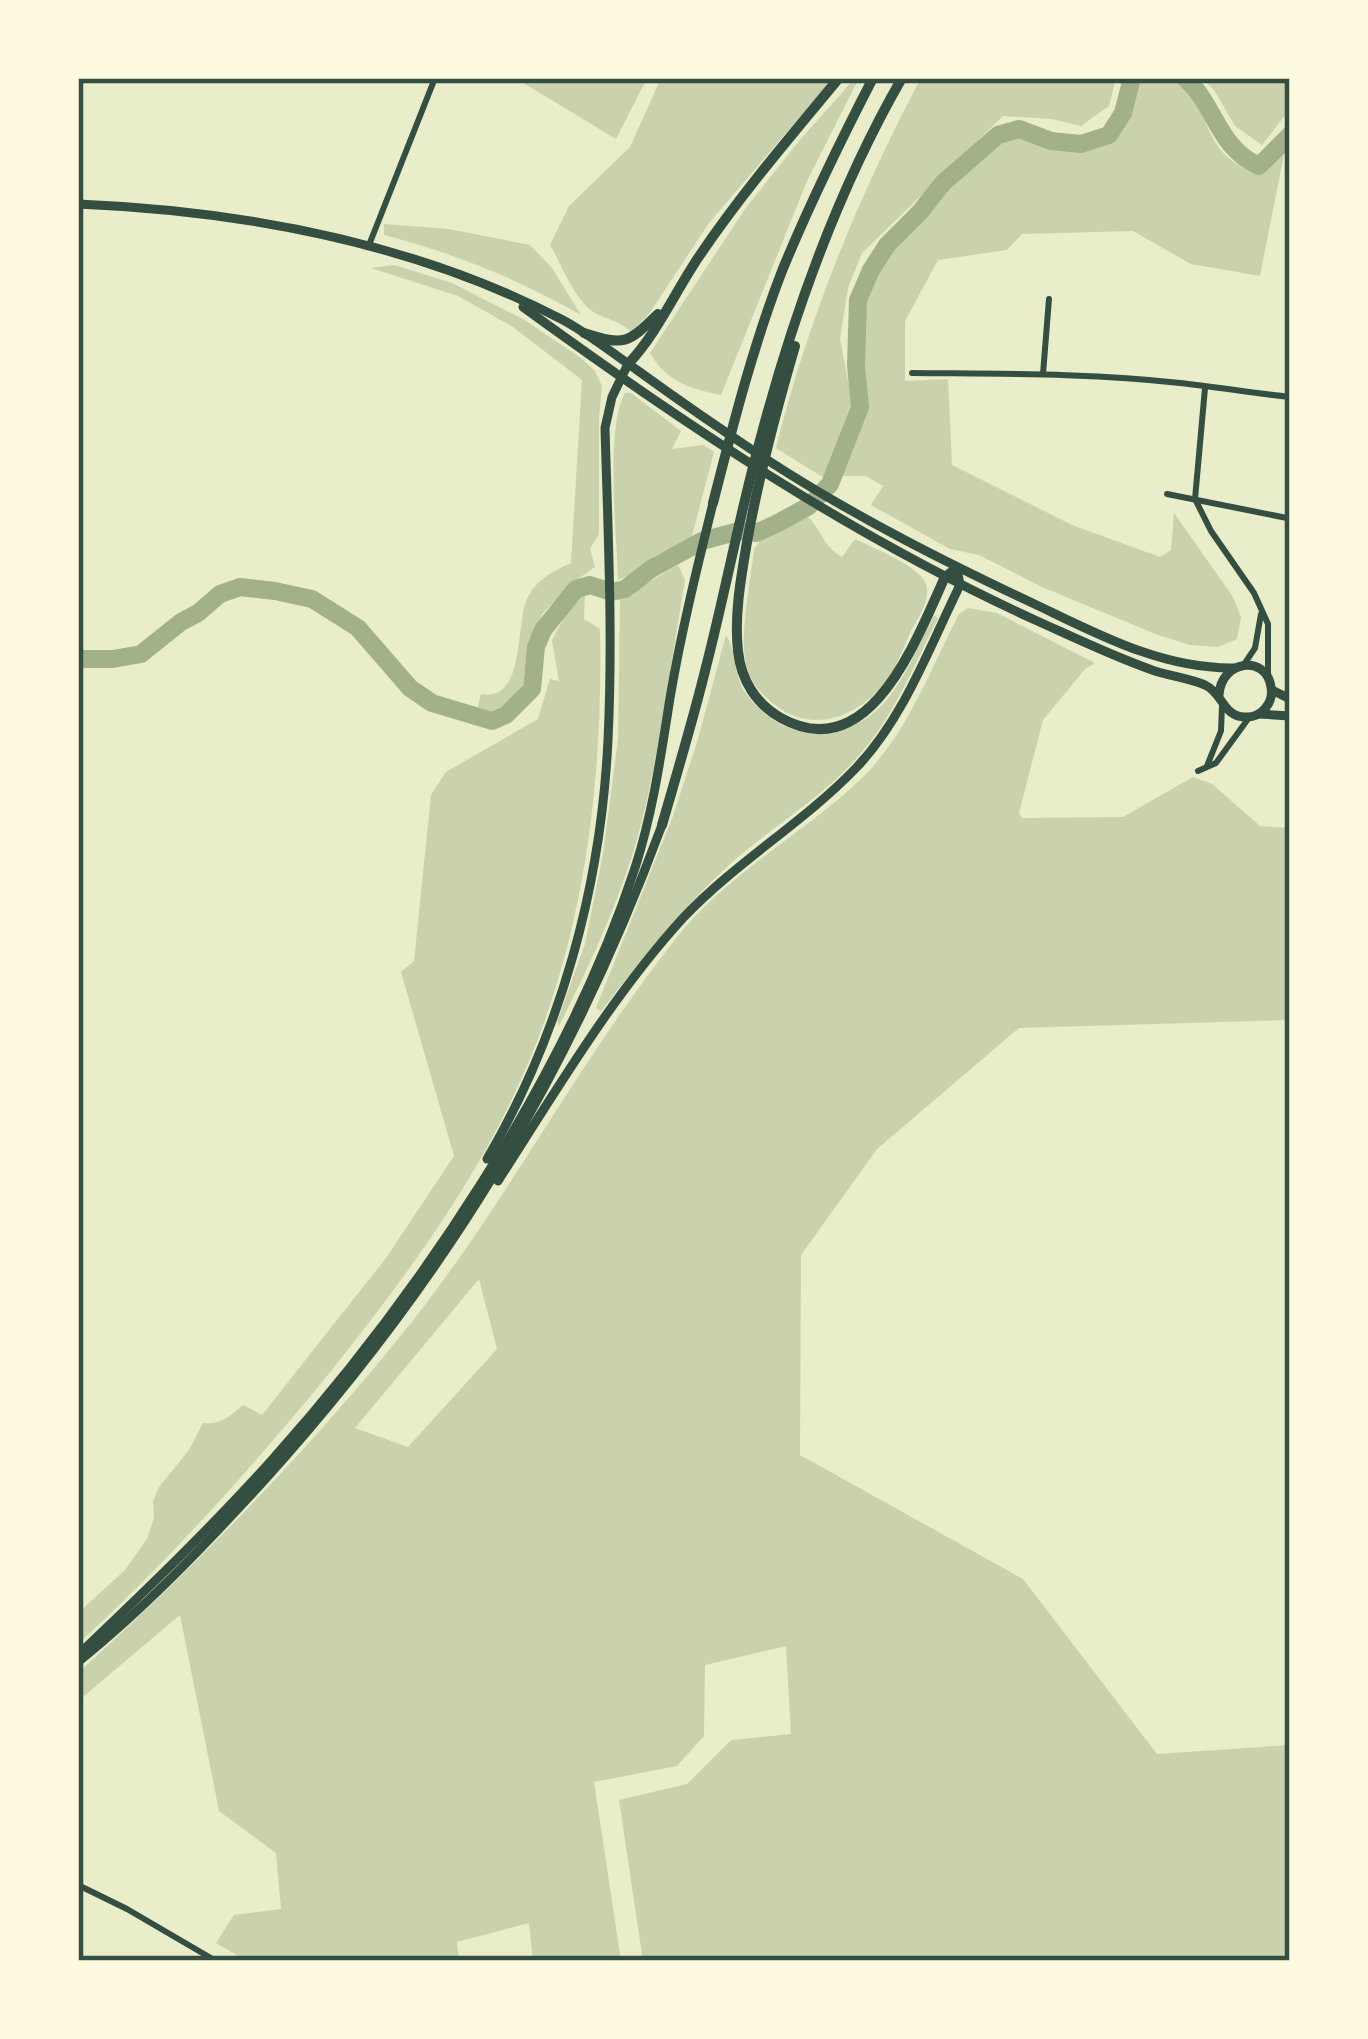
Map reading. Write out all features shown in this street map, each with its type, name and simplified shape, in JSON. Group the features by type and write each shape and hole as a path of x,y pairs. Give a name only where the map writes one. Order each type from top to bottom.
{"highway":[{"path":"625,369 736,202 839,78"},
{"path":"712,503 781,274 817,188 873,78"},
{"path":"662,825 736,563 784,356 856,167 902,78"},
{"path":"584,333 614,342 626,340 668,303"},
{"path":"736,563 742,672 769,710 803,727 840,724 876,703 903,664 945,577 957,568"}],"main road":[{"path":"78,204 229,218 368,244 445,268 584,333 694,428 844,523 945,577 1112,654 1202,684 1233,715 1290,716"},
{"path":"506,294 851,511 957,568 1162,659 1183,665 1260,670 1290,699"},
{"path":"421,1280 501,1136 542,1046 571,962 595,858 608,745 605,428 625,369"},
{"path":"421,1280 537,1086 623,901 654,797 712,503"},
{"path":"421,1280 479,1212 604,1019 658,947 714,888 835,789 877,743 960,584 957,568"},
{"path":"1220,699 1224,676 1239,666"},
{"path":"1254,716 1267,706 1270,684"},
{"path":"78,1658 154,1593 238,1508 356,1372 488,1186 547,1086 609,958 662,825"}],"street":[{"path":"368,244 435,78"},
{"path":"1043,374 1048,298"},
{"path":"912,373 1043,374 1184,383 1290,397"},
{"path":"1205,388 1195,499 1200,514 1254,592 1268,624 1270,684"},
{"path":"1167,494 1287,518"},
{"path":"1239,666 1255,648 1262,610"},
{"path":"1207,766 1221,731 1220,699"},
{"path":"1198,771 1216,763 1254,716"},
{"path":"78,1885 216,1961"}],"green space":[{"path":"515,78 647,78 616,139"},
{"path":"661,78 833,78 709,223 649,314 631,332 587,307 550,245 569,206 630,147"},
{"path":"859,78 807,181 721,395 680,382 663,371 650,353 745,209"},
{"path":"921,78 1116,78 1109,106 1081,126 1003,116 862,253 848,288 840,339 852,401 824,478 776,448 803,352 837,258"},
{"path":"1138,78 1167,78 1187,88 1220,150 1256,174 1286,144 1260,276 1191,264 1133,231 1022,234 1007,250 938,260 905,321 905,381 948,379 952,465 1072,525 1160,557 1171,550 1174,513 1233,597 1241,617 1237,639 1218,647 1158,635 979,555 950,549 871,505 883,486 866,476 842,476 865,407 866,296 893,248 947,187 1001,141 1020,138 1079,149 1110,142 1129,114"},
{"path":"1202,78 1290,78 1290,109 1262,145 1235,126"},
{"path":"384,224 449,229 530,245 552,268 581,315 485,268 384,235"},
{"path":"394,265 452,283 523,319 581,358 602,386 599,534 590,549 595,567 542,614 527,649 523,685 507,704 486,714 477,710 481,694 495,693 512,674 527,599 546,577 571,563 582,380 513,327 458,296 371,268"},
{"path":"625,393 681,431 672,449 703,445 714,452 691,540 618,580 614,456"},
{"path":"808,517 842,557 855,539 913,569 927,588 923,608 885,682 862,705 819,720 788,713 770,700 751,679 745,656 754,549 761,540"},
{"path":"678,565 685,580 640,828 605,929 559,1026 585,944 603,854 618,739 620,599"},
{"path":"585,592 584,619 600,629 598,735 588,842 552,999 515,1093 444,1217 331,1371 209,1512 78,1644 78,1613 125,1570 147,1539 159,1487 189,1450 203,1423 220,1421 243,1405 262,1415 386,1258 454,1156 401,972 414,961 431,795 446,772 538,719 550,679 559,681 552,640 574,599"},
{"path":"968,608 997,613 1095,663 1043,720 1019,813 1022,818 1123,817 1193,777 1212,784 1260,826 1290,828 1290,1020 1019,1028 877,1149 801,1255 800,1455 1023,1579 1157,1754 1290,1745 1290,1961 643,1961 619,1800 687,1784 731,1740 791,1734 786,1646 705,1665 704,1736 677,1766 594,1782 621,1961 533,1961 529,1923 457,1942 459,1961 247,1961 216,1943 234,1915 281,1909 276,1853 219,1811 180,1615 78,1701 78,1673 254,1502 376,1365 450,1272 609,1030 677,937 720,893 840,798 879,760 917,700 959,614","holes":["479,1279 497,1349 408,1447 355,1428"]},
{"path":"934,615 938,618 901,692 855,760 710,883 601,1011 596,1008 673,816 726,635 743,688 760,709 791,728 835,731 857,724 889,697"}],"waterway":[{"path":"78,659 141,654 220,594 240,587 275,591 312,599 358,628 410,688 432,703 492,721 506,715 532,689 536,647 543,630 576,589 590,585 611,592 625,589 702,541 739,531 756,533 809,506 830,484 860,407 858,300 887,245 943,183 998,135 1019,129 1051,141 1081,144 1109,135 1123,113 1132,78"},
{"path":"1185,78 1234,148 1259,166 1290,135"}]}
